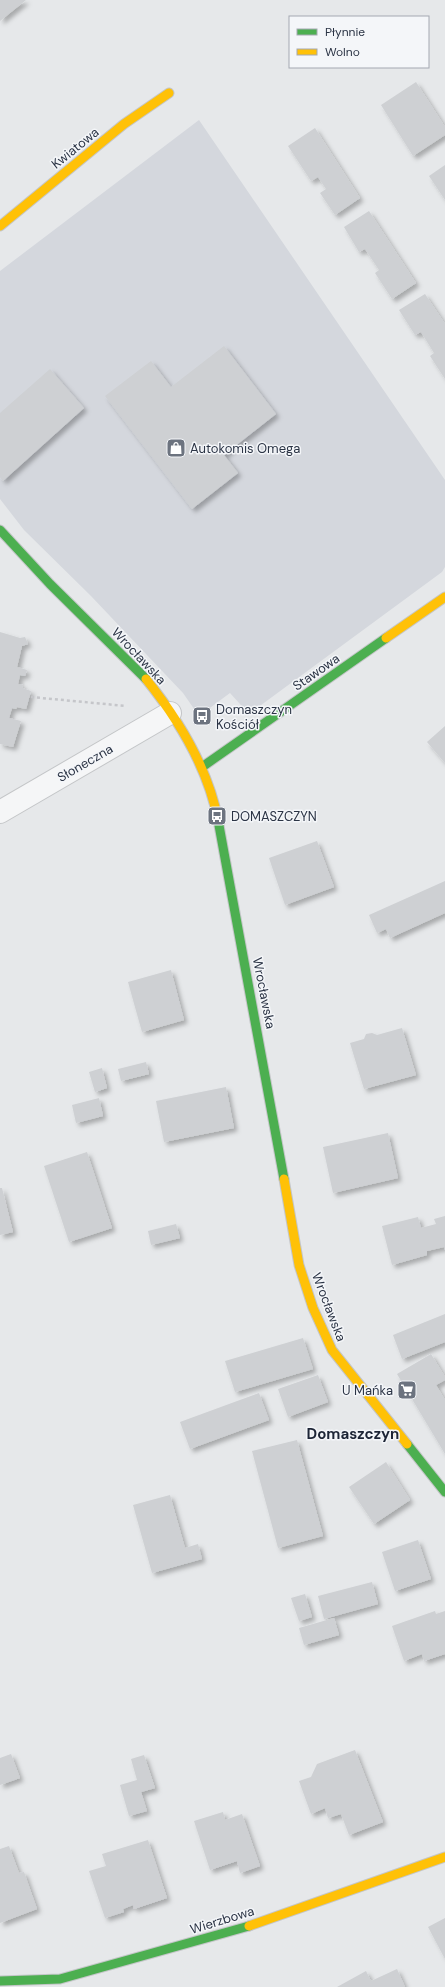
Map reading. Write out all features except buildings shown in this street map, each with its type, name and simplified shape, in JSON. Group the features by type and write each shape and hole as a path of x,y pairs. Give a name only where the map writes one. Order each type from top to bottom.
{"street":[{"name":"Kwiatowa","path":"0,226 124,124 169,93"},
{"name":"Wrocławska","path":"0,530 50,584 146,680 167,708 202,767 218,824 271,1101 299,1265 313,1308 332,1350 445,1492"},
{"name":"Stawowa","path":"202,767 445,597"},
{"name":"Słoneczna","path":"0,812 167,708"},
{"name":"Wierzbowa","path":"0,1981 60,1978 234,1931 445,1857"}],"path":[{"path":"30,697 126,706 167,708"}],"shaded area":[{"path":"199,120 445,480 445,567 442,572 249,714 230,693 199,716 183,693 91,596 24,530 0,499 0,271"}],"traffic: fast":[{"path":"0,530 50,584 146,679"},
{"path":"202,767 386,638"},
{"path":"218,820 284,1179"},
{"path":"407,1444 445,1492"},
{"path":"0,1981 60,1979 249,1926"}],"traffic: slow":[{"path":"0,226 124,124 169,93"},
{"path":"386,638 445,597"},
{"path":"146,679 158,694 190,745 207,782 218,820"},
{"path":"284,1179 299,1265 313,1308 332,1350 407,1444"},
{"path":"249,1926 445,1857"}],"place":[{"name":"Autokomis Omega","path":"176,448"},
{"name":"Domaszczyn Kościół","path":"202,716"},
{"name":"DOMASZCZYN","path":"217,816"},
{"name":"U Mańka","path":"407,1390"}],"district":[{"name":"Domaszczyn","path":"353,1434"}]}
